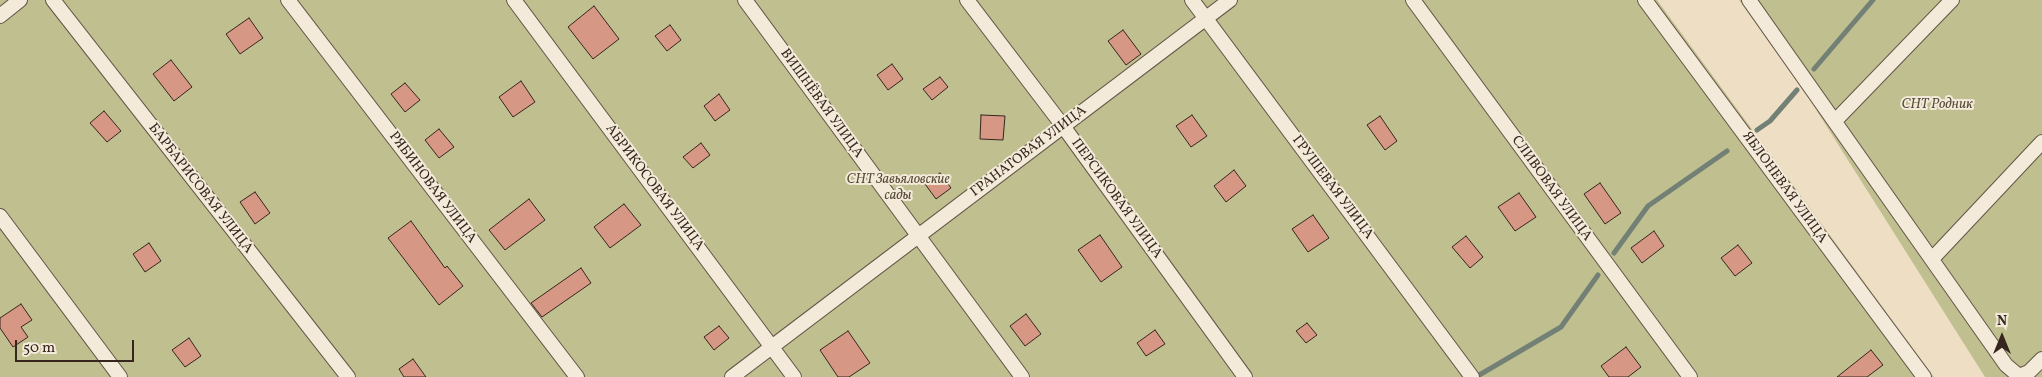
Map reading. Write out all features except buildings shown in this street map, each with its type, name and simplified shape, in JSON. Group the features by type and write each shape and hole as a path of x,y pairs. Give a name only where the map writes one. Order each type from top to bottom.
{"street":[{"path":"0,16 20,0"},
{"name":"БАРБАРИСОВАЯ УЛИЦА","path":"53,0 348,377"},
{"name":"РЯБИНОВАЯ УЛИЦА","path":"288,0 577,377"},
{"name":"АБРИКОСОВАЯ УЛИЦА","path":"514,0 794,377"},
{"name":"ВИШНЁВАЯ УЛИЦА","path":"745,0 1022,377"},
{"name":"ПЕРСИКОВАЯ УЛИЦА","path":"967,0 1063,126 1245,377"},
{"name":"ГРУШЕВАЯ УЛИЦА","path":"1192,0 1472,377"},
{"name":"ГРАНАТОВАЯ УЛИЦА","path":"732,377 1230,0"},
{"name":"СЛИВОВАЯ УЛИЦА","path":"1413,0 1690,377"},
{"name":"ЯБЛОНЕВАЯ УЛИЦА","path":"1645,0 1924,377"},
{"path":"1750,0 2006,365 2019,376 2029,372 2042,358"},
{"path":"1835,121 1952,0"},
{"path":"1932,259 2042,142"},
{"path":"0,216 120,377"}],"green space":[{"name":"СНТ Завьяловские сады","path":"0,0 1657,0 1934,377 0,377"},
{"name":"СНТ Родник","path":"1739,0 2042,0 2042,377 1985,377 1810,100"}],"waterway":[{"path":"1814,69 1873,0"},
{"path":"1757,130 1770,121 1797,90"},
{"path":"1614,253 1648,206 1727,151"},
{"path":"1476,377 1561,327 1598,275"}]}
